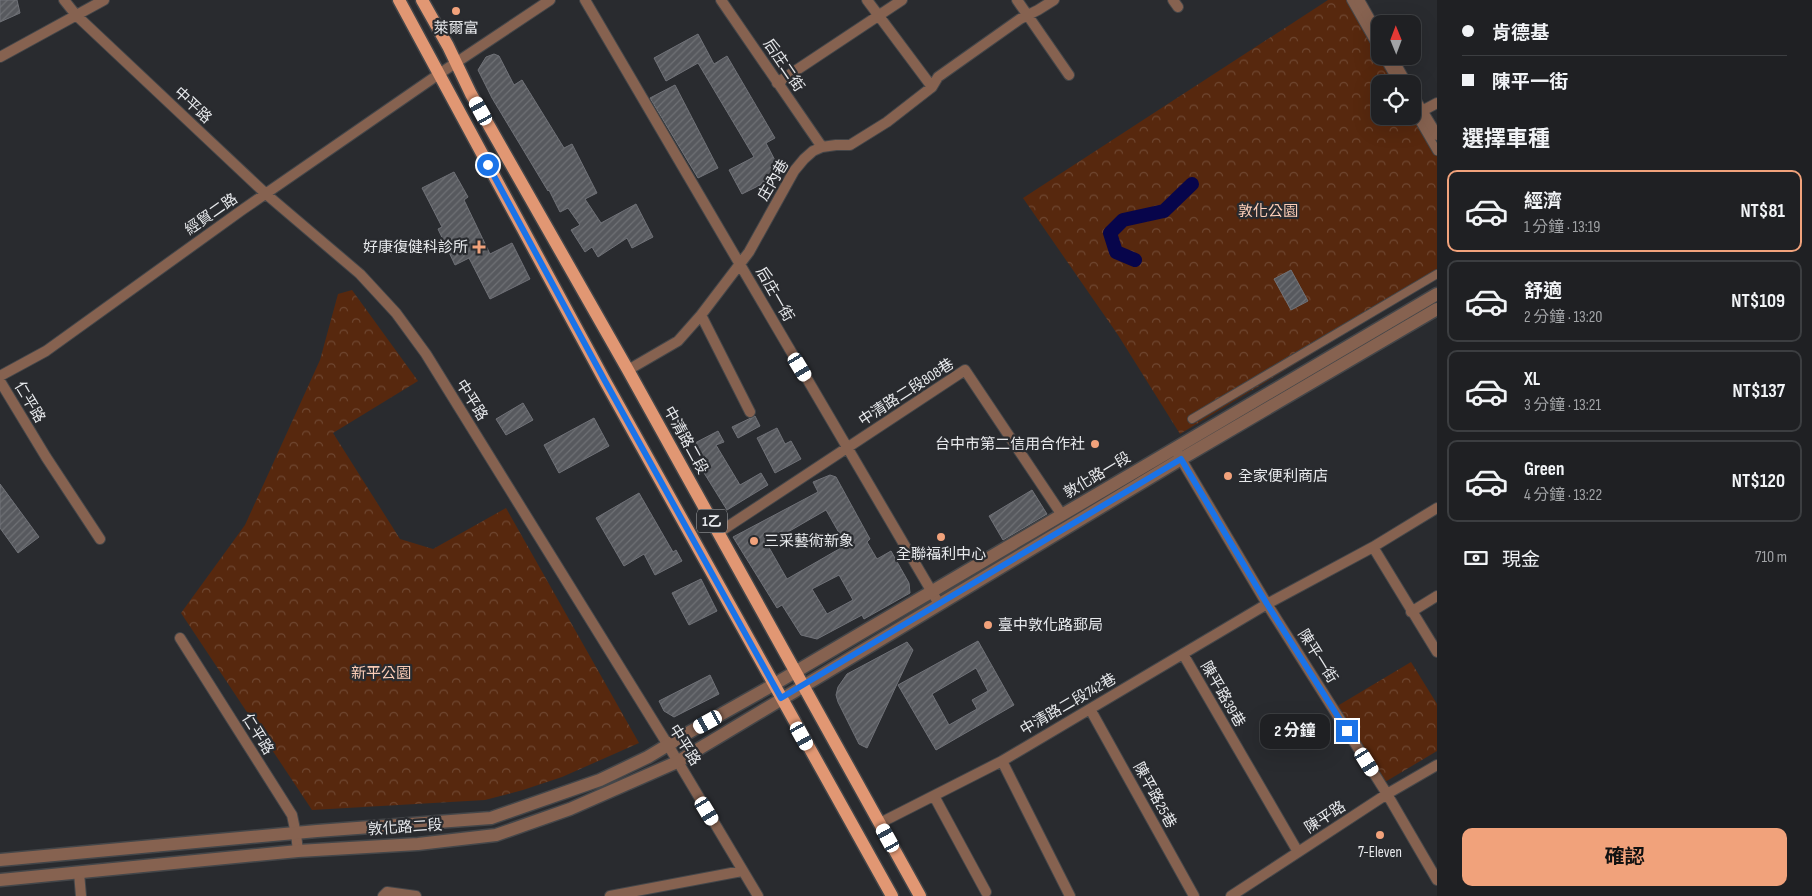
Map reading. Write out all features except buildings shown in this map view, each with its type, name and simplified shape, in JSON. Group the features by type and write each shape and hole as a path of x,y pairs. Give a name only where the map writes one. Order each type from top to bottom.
{"main road":[{"name":"1乙","path":"399,0 605,381 892,896"},
{"name":"中清路二段","path":"422,0 457,63 471,94 628,370 920,896"}],"street":[{"name":"中平路","path":"64,0 76,15 266,194 360,274 396,313 426,354 668,745 758,896"},
{"path":"0,57 104,0"},
{"name":"經貿二路","path":"0,376 46,350 266,194 439,74 550,0"},
{"name":"后庄一街","path":"585,0 939,604"},
{"path":"868,0 932,87"},
{"path":"778,83 902,0"},
{"path":"1017,0 1069,75"},
{"path":"822,147 850,145 887,122 932,87 938,77 1020,19 1054,0"},
{"path":"1351,0 1371,35"},
{"path":"1359,0 1371,21"},
{"name":"后庄二街","path":"725,1 822,147"},
{"path":"1421,109 1437,103"},
{"path":"1421,115 1437,136"},
{"path":"1421,118 1437,151"},
{"name":"庄內巷","path":"628,370 678,341 701,315 740,264 775,207 794,171 813,151 822,147"},
{"path":"1192,419 1437,274"},
{"name":"敦化路一段","path":"781,698 939,604 1437,294"},
{"name":"敦化路一段","path":"773,685 1062,515 1178,454 1437,309"},
{"path":"701,315 750,412"},
{"name":"中清路二段808巷","path":"718,533 965,370 1062,515"},
{"name":"仁平路","path":"0,381 46,457 100,539"},
{"name":"陳平一街","path":"1178,454 1267,604 1387,794 1437,880"},
{"name":"中清路二段742巷","path":"880,823 1002,760 1267,604 1373,547 1437,508"},
{"path":"1373,547 1437,652"},
{"path":"1411,612 1437,596"},
{"name":"仁平路","path":"180,638 292,815 298,851"},
{"name":"陳平路39巷","path":"1183,654 1298,852"},
{"name":"敦化路二段","path":"0,860 317,831 491,818 600,780 648,757 773,685"},
{"name":"敦化路二段","path":"0,880 298,851 418,844 496,835 570,809 678,762 781,698"},
{"name":"陳平路25巷","path":"1090,709 1194,896"},
{"path":"1002,760 1070,896"},
{"name":"陳平路","path":"1231,896 1387,794 1437,765"},
{"path":"934,796 986,892"},
{"path":"610,896 662,891 742,871"},
{"path":"79,873 81,896"},
{"path":"383,896 387,892 416,896"}],"green space":[{"name":"敦化公園","path":"1328,0 1357,0 1371,25 1371,65 1388,65 1396,75 1371,75 1371,125 1421,125 1421,113 1437,142 1437,278 1180,434 1118,335 1023,198"},
{"name":"新平公園","path":"352,290 418,381 333,433 400,539 433,549 506,508 639,743 562,777 485,800 312,810 181,613 245,525 320,360 338,294"},
{"path":"1411,662 1437,704 1437,751 1380,785 1334,708"}],"waterway":[{"path":"1135,260 1116,252 1110,233 1123,220 1164,211 1192,184"}],"place":[{"name":"萊爾富","path":"456,11"},
{"name":"好康復健科診所","path":"479,247"},
{"name":"台中市第二信用合作社","path":"1095,444"},
{"name":"全家便利商店","path":"1228,476"},
{"name":"全聯福利中心","path":"941,537"},
{"name":"三采藝術新象","path":"754,541"},
{"name":"臺中敦化路郵局","path":"988,625"},
{"name":"7-Eleven","path":"1380,835"}],"route":[{"path":"488,165 657,476 781,698 1181,459 1267,604 1347,731"}]}
